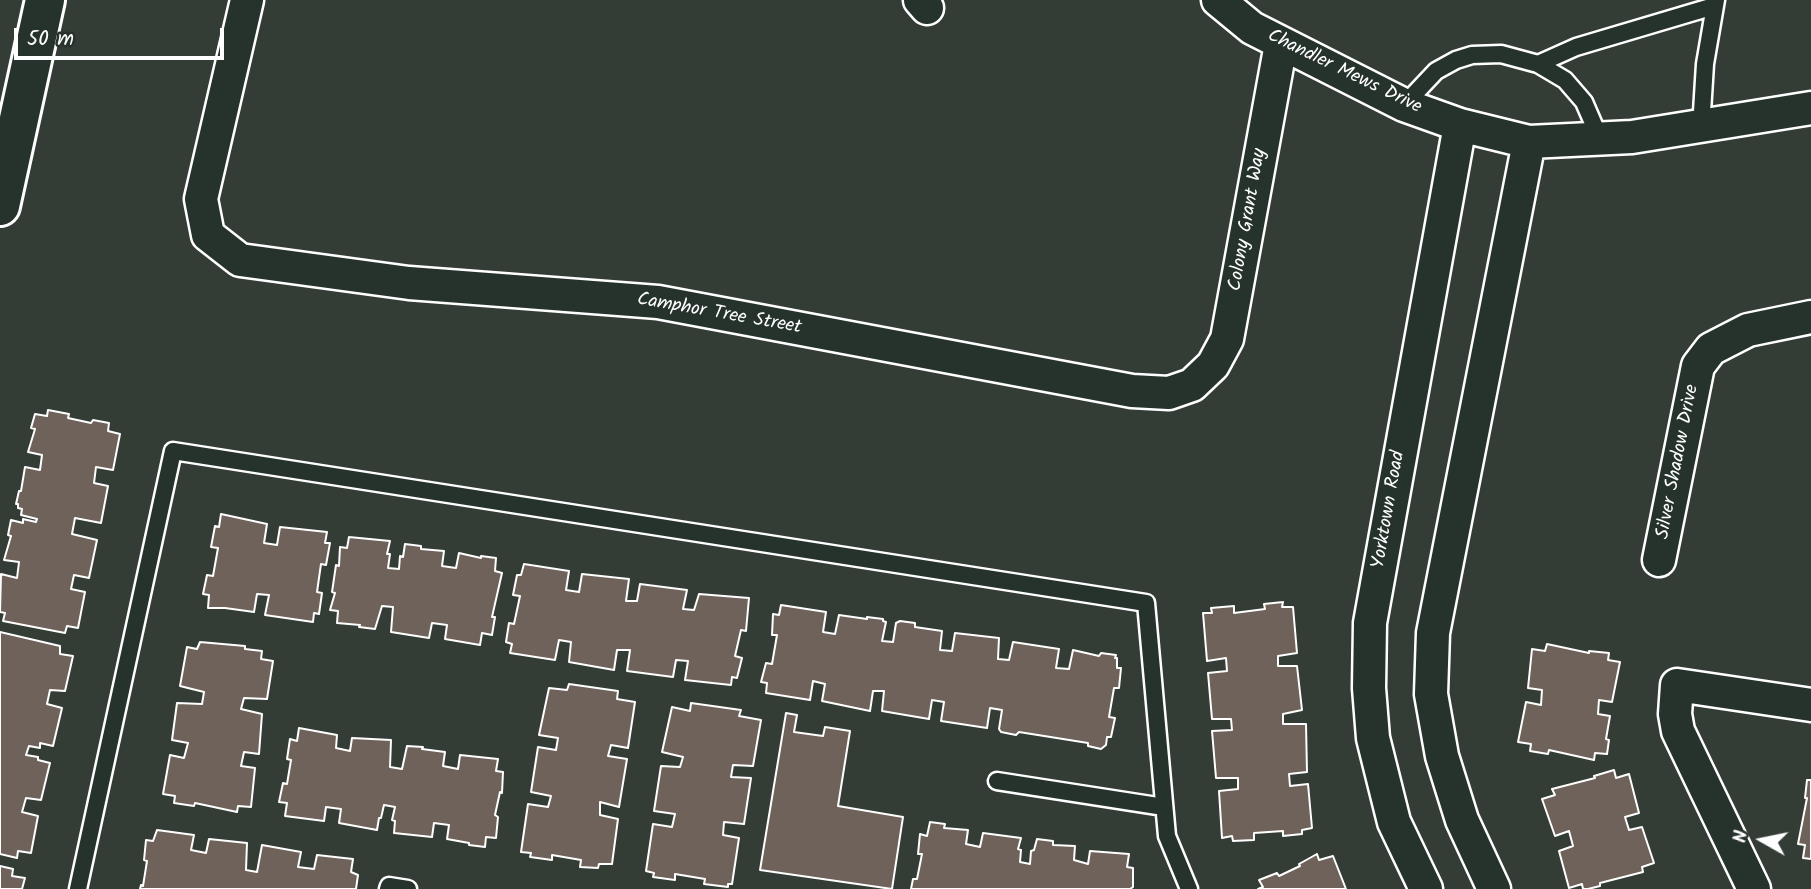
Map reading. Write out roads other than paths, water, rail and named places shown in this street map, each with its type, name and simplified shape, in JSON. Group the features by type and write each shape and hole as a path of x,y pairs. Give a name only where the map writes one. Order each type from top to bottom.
{"street":[{"path":"0,206 45,0"},
{"name":"Camphor Tree Street","path":"247,0 201,199 208,235 240,261 408,283 658,302 1132,391 1169,393 1192,385"},
{"name":"Chandler Mews Drive","path":"1218,0 1252,28 1404,106 1460,125 1529,142 1632,137 1701,128 1811,108"},
{"name":"Colony Grant Way","path":"1192,385 1213,365 1227,339 1281,44"},
{"name":"Yorktown Road","path":"1426,889 1394,822 1373,738 1369,688 1370,623 1460,125"},
{"path":"1494,889 1462,820 1442,756 1431,694 1433,633 1529,142"},
{"name":"Silver Shadow Drive","path":"1659,560 1698,366 1711,349 1748,330 1811,317"},
{"path":"1754,889 1678,731 1675,715 1677,685 1811,705"}],"lane":[{"path":"1538,64 1576,47 1715,3 1705,64 1701,128"},
{"path":"1404,106 1436,71 1456,60 1472,55 1501,54 1538,64 1565,80 1584,102 1600,139"},
{"path":"78,889 173,451 1146,603 1167,836 1189,889"},
{"path":"996,781 1164,807"},
{"path":"388,889 389,886 408,889"}]}
